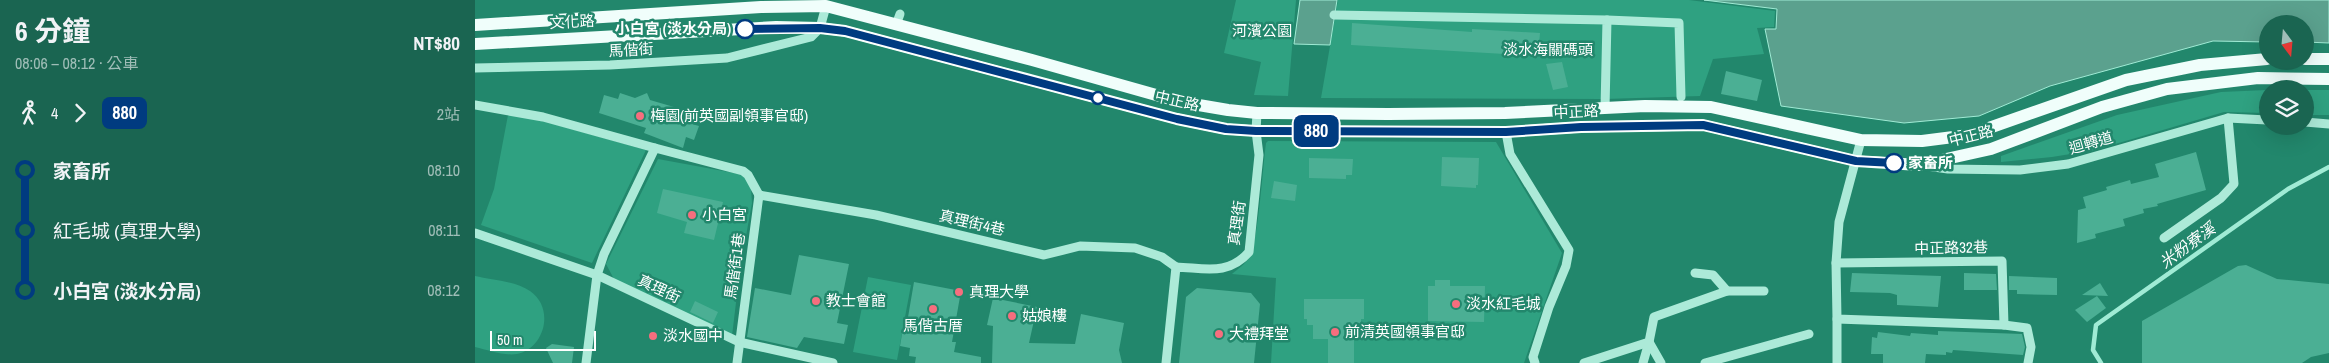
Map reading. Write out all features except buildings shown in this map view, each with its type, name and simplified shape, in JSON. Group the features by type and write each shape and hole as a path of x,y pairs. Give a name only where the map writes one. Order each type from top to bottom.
{"main road":[{"name":"中正路","path":"826,6 898,19 1181,102 1257,113 1505,113 1645,106 1711,107 1861,140 1922,141 1969,135 2127,80 2200,65 2259,60"},
{"name":"文化路","path":"475,25 761,7 826,6"},
{"name":"文化路","path":"475,44 776,27 820,28"},
{"name":"中正路","path":"820,28 845,31 1177,119 1226,129 1256,131 1506,132 1581,127 1703,125 1856,161 1919,165 1991,149 2103,107 2167,89 2258,78 2329,78"},
{"path":"2314,58 2329,59"}],"street":[{"name":"中正路","path":"811,0 826,6"},
{"path":"820,28 826,6"},
{"path":"1334,15 1679,23 1681,97"},
{"path":"1605,108 1607,20"},
{"name":"馬偕街","path":"475,68 610,65 727,58 811,37 820,28"},
{"path":"475,106 543,117 743,171 748,175 759,194"},
{"name":"真理街","path":"1176,267 1228,268 1240,263 1249,252 1259,156 1256,131 1257,113"},
{"path":"2165,238 2221,198 2234,184 2228,118"},
{"name":"迴轉道","path":"1919,165 1948,169 2020,170 2068,164 2228,118 2259,120"},
{"path":"2314,123 2329,124"},
{"path":"1506,132 1510,154 1569,250 1566,266 1549,307 1533,357 1535,363"},
{"path":"1837,363 1839,222 1861,140"},
{"path":"586,363 597,275 604,254 655,148"},
{"name":"真理街4巷","path":"759,194 876,215 1044,255 1080,246 1135,248 1162,257 1176,267"},
{"name":"馬偕街1巷","path":"737,363 759,194"},
{"path":"475,225 479,234"},
{"name":"真理街","path":"479,234 597,275 739,342 833,363"},
{"name":"中正路32巷","path":"1837,263 2002,261 2004,325"},
{"path":"1165,363 1176,267"},
{"path":"1695,273 1713,275 1727,291"},
{"path":"1643,363 1653,316 1727,291 1764,291"},
{"path":"1837,319 2004,325 2027,328 2031,347 2028,363"},
{"path":"1705,363 1809,334"},
{"path":"1584,363 1649,342"},
{"path":"1649,342 1661,363"}],"green space":[{"name":"河濱公園","path":"1236,0 1296,0 1288,96 1254,95 1261,62 1224,53"},
{"name":"淡水海關碼頭","path":"1338,0 1689,0 1775,11 1774,27 1757,28 1764,54 1713,59 1700,96 1605,99 1321,98"},
{"path":"2259,90 2259,113 2224,112 2095,150 2001,162 2001,156 2117,115 2221,92"},
{"path":"2314,90 2329,90 2329,115 2314,115"},
{"path":"508,115 536,119 646,150 592,263 481,225 494,189"},
{"path":"1268,141 1496,142 1562,253 1524,363 1271,363 1276,278 1232,274 1249,258 1252,250 1258,221 1266,143"},
{"path":"658,159 745,175 751,188 752,203 740,269 732,336 615,281 606,264"},
{"path":"475,276 518,285 530,291 538,298 544,317 543,327 540,336 527,350 517,354 506,354 475,347"},
{"path":"868,277 911,285 897,360 853,352"}],"water":[{"path":"1300,0 1337,0 1330,45 1294,44"},
{"path":"1704,0 2329,0 2329,43 2314,42 2314,15 2259,15 2259,42 2213,41 2050,86 1979,116 1904,123 1781,106 1765,29 1776,29 1777,9"}],"waterway":[{"name":"米粉寮溪","path":"2101,363 2093,350 2096,325 2288,189 2329,167"}],"bus line":[{"name":"880","path":"745,29 776,27 820,28 845,31 1177,119 1226,129 1347,132 1506,132 1581,127 1703,125 1856,161 1894,163"}],"place":[{"name":"小白宮 (淡水分局)","path":"745,29"},
{"name":"梅園(前英國副領事官邸)","path":"640,116"},
{"name":"家畜所","path":"1894,163"},
{"name":"小白宮","path":"692,215"},
{"name":"真理大學","path":"959,292"},
{"name":"教士會館","path":"816,301"},
{"name":"淡水紅毛城","path":"1456,304"},
{"name":"馬偕古厝","path":"933,309"},
{"name":"姑娘樓","path":"1012,316"},
{"name":"前清英國領事官邸","path":"1335,332"},
{"name":"大禮拜堂","path":"1219,334"},
{"name":"淡水國中","path":"653,336"}]}
